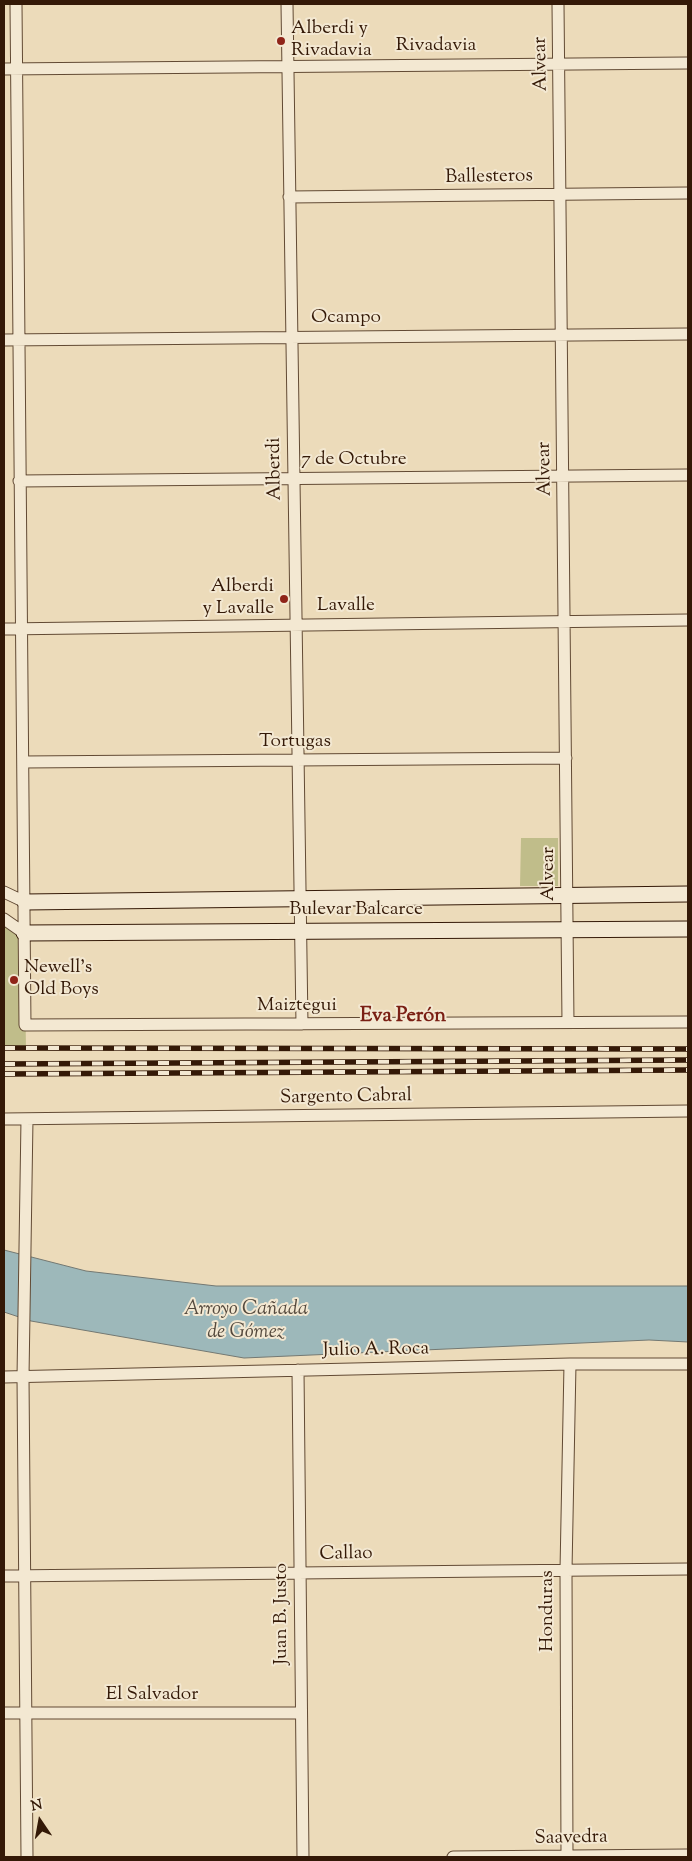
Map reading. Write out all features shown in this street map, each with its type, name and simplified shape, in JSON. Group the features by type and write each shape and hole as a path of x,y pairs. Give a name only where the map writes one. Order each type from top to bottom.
{"main road":[{"name":"Bulevar Balcarce","path":"25,902 688,894"},
{"name":"Bulevar Balcarce","path":"24,934 568,932 688,929"}],"street":[{"path":"16,4 9,69 18,340 24,934"},
{"name":"Alberdi","path":"286,4 302,1024"},
{"name":"Alvear","path":"558,4 568,1022"},
{"name":"Rivadavia","path":"9,69 688,63"},
{"name":"Ballesteros","path":"289,197 688,193"},
{"name":"Ocampo","path":"4,340 688,334"},
{"name":"7 de Octubre","path":"19,481 688,475"},
{"name":"Lavalle","path":"4,629 688,620"},
{"name":"Tortugas","path":"23,762 566,758"},
{"path":"4,892 25,902"},
{"path":"4,919 24,934"},
{"name":"Maiztegui","path":"24,934 26,1025 688,1022"},
{"name":"Sargento Cabral","path":"4,1119 688,1111"},
{"path":"27,1119 23,1377 24,1713 27,1857"},
{"name":"Julio A. Roca","path":"4,1377 570,1364 688,1364"},
{"name":"Honduras","path":"567,1857 566,1570 570,1364"},
{"name":"Juan B. Justo","path":"298,1370 303,1857"},
{"name":"Callao","path":"4,1576 688,1569"},
{"name":"El Salvador","path":"4,1713 301,1713"},
{"name":"Saavedra","path":"454,1857 688,1855"}],"shaded area":[{"path":"521,838 558,838 558,886 520,886"},
{"name":"Newell's Old Boys","path":"4,919 24,933 26,1048 4,1048"}],"water":[{"name":"Arroyo Cañada de Gómez","path":"4,1250 86,1271 216,1286 688,1286 688,1342 649,1340 244,1358 31,1321 4,1312"}],"railway":[{"path":"4,1048 688,1049"},
{"path":"4,1064 688,1060"},
{"path":"4,1074 688,1070"}],"place":[{"name":"Alberdi y Rivadavia","path":"281,41"},
{"name":"Alberdi y Lavalle","path":"284,599"},
{"name":"Newell's Old Boys","path":"14,980"}],"district":[{"name":"Eva Perón","path":"403,1018"}]}
